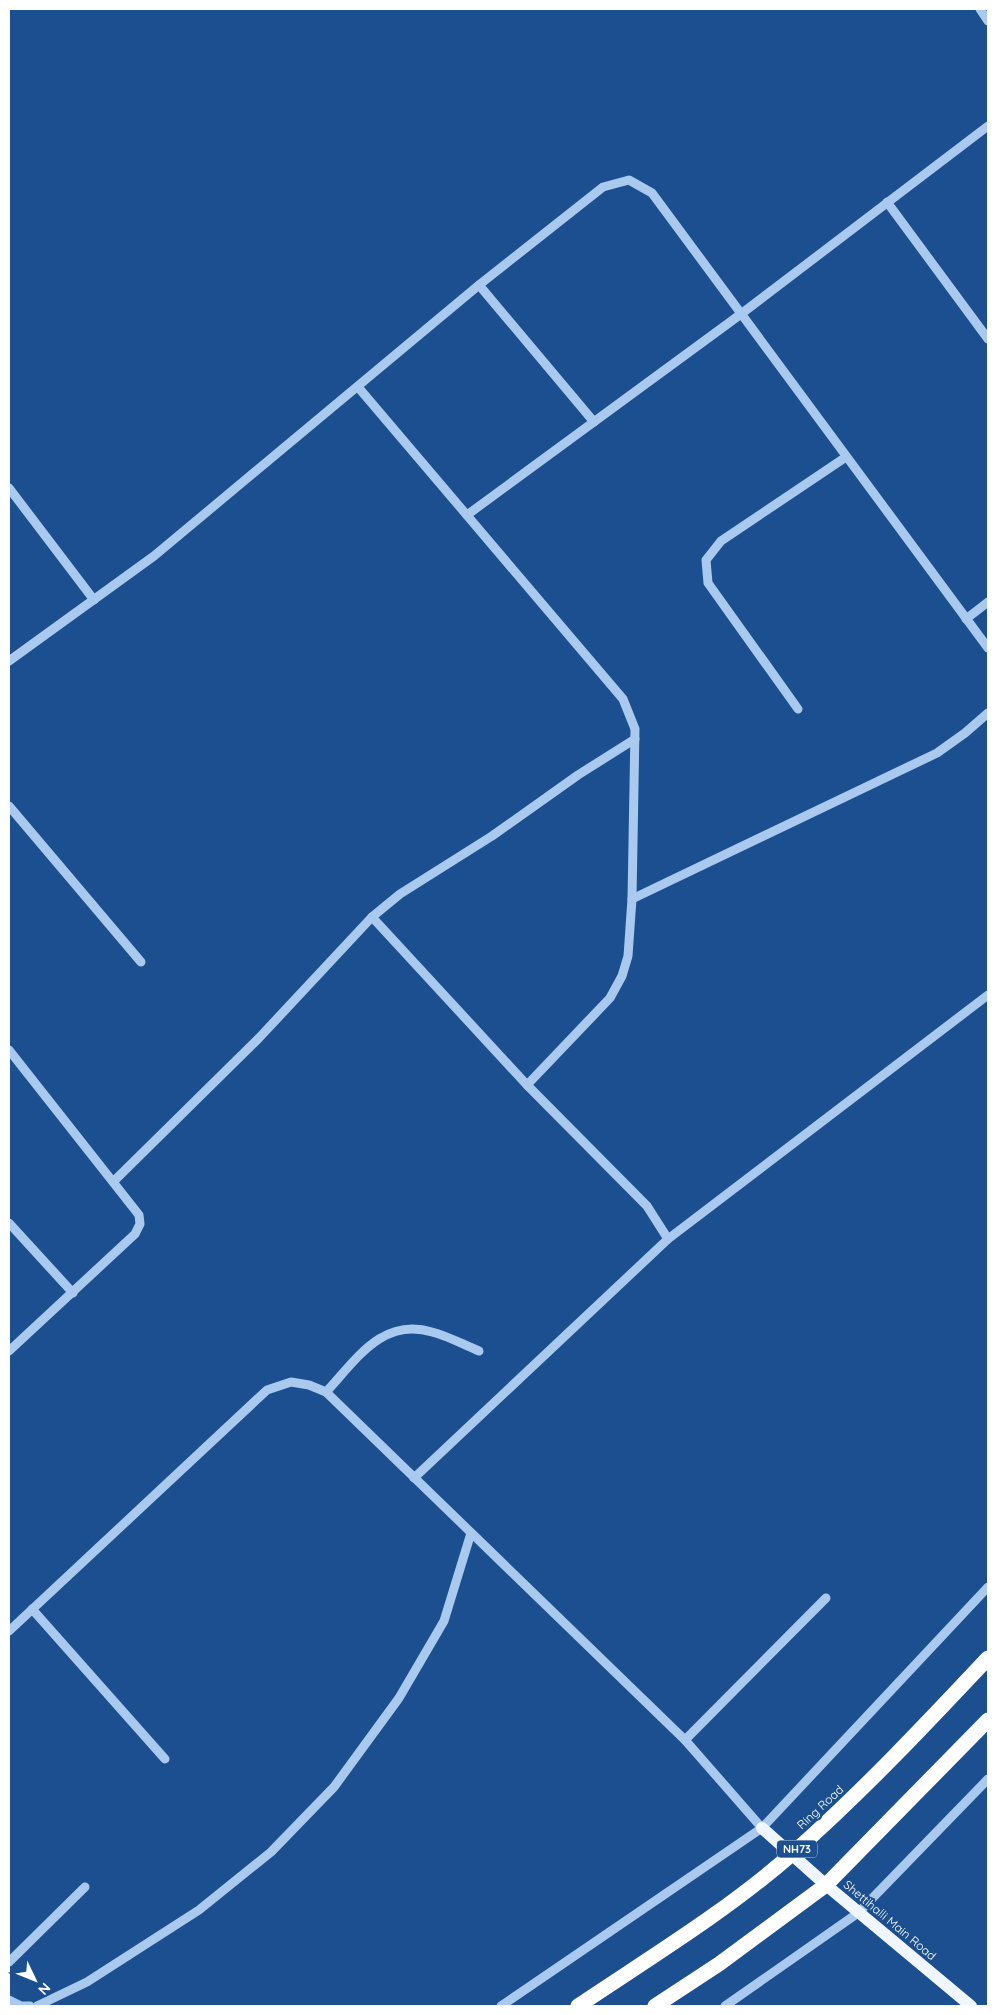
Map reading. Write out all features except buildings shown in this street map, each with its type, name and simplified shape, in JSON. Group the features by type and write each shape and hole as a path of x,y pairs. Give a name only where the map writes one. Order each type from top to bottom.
{"highway":[{"name":"Ring Road","path":"578,2006 720,1911 792,1854 893,1759 988,1658"},
{"path":"655,2006 719,1964 826,1885 988,1720"}],"main road":[{"name":"Shettihalli Main Road","path":"762,1828 858,1913 971,2006"}],"street":[{"path":"980,9 988,20"},
{"path":"467,515 741,314 988,126"},
{"path":"9,661 154,556 479,285 603,187 629,180 652,194 988,648"},
{"path":"887,202 988,339"},
{"path":"479,285 594,422"},
{"path":"358,387 623,699 635,729 632,899 628,956 622,976 610,998 527,1085"},
{"path":"798,709 708,583 706,560 721,541 846,457"},
{"path":"9,488 94,600"},
{"path":"966,619 988,602"},
{"path":"632,899 937,752 965,733 988,713"},
{"path":"114,1181 259,1038 372,917 400,894 492,836 578,775 635,739"},
{"path":"9,806 141,962"},
{"path":"372,917 527,1085 647,1206 668,1239"},
{"path":"414,1478 668,1239 988,994"},
{"path":"9,1050 114,1181 139,1216 140,1224 135,1234 9,1351"},
{"path":"9,1223 73,1293"},
{"path":"326,1392 373,1341 389,1332 410,1328 432,1332 479,1351"},
{"path":"9,1631 267,1390 291,1382 309,1385 326,1392 685,1740 762,1828"},
{"path":"37,2006 87,1982 199,1910 272,1852 334,1787 399,1698 444,1621 471,1532"},
{"path":"501,2006 762,1828 988,1587"},
{"path":"685,1740 826,1598"},
{"path":"32,1609 165,1759"},
{"path":"725,2006 858,1913 988,1779"},
{"path":"9,1962 86,1887"},
{"path":"9,2000 21,2006 30,2006"}]}
